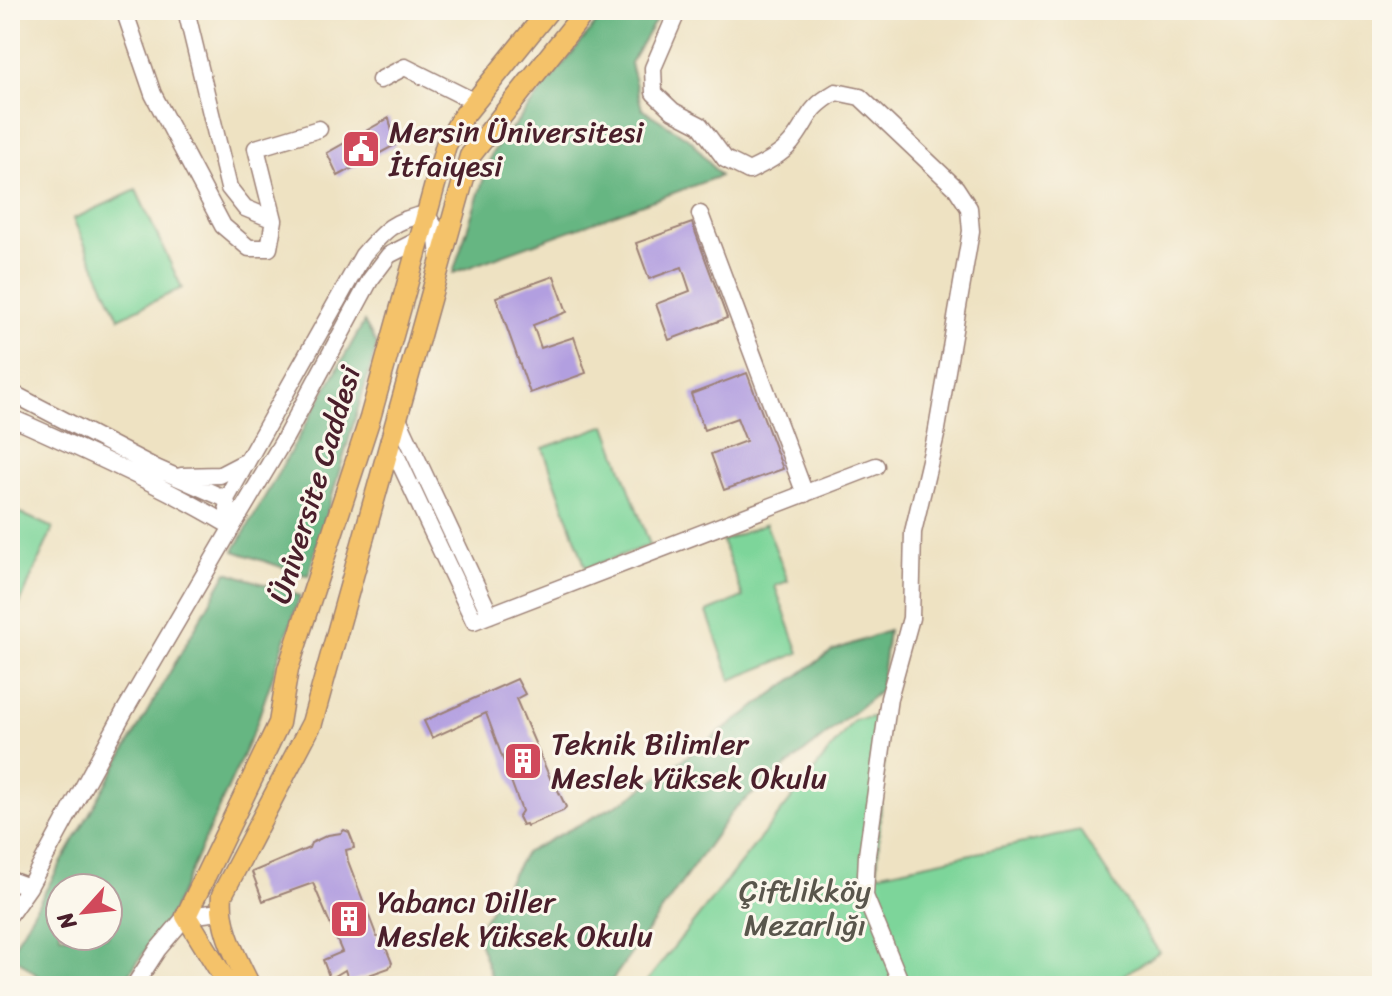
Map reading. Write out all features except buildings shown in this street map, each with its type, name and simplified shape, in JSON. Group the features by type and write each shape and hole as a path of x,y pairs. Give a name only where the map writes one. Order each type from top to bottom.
{"main road":[{"name":"Üniversite Caddesi","path":"186,916 279,723 288,669 370,418 418,239 431,221 446,145 461,119 549,10"},
{"path":"250,986 232,949 221,912 222,895 312,723 470,156 586,10"},
{"path":"186,916 229,986"}],"street":[{"path":"124,10 153,94 223,226 249,248 269,248 274,220 256,148 319,129"},
{"path":"186,10 229,188 245,208 274,220"},
{"path":"678,10 653,68 654,93 673,111 700,125 725,159 749,171 772,159 790,145 816,104 836,92 860,97 956,188 969,208 971,231 936,435 913,532 911,618 889,698 867,855 865,896 898,976 899,986"},
{"path":"380,80 405,67 475,102"},
{"path":"232,527 226,499 363,255 386,228 407,217 431,221 455,208"},
{"path":"700,214 805,494"},
{"path":"431,221 440,264"},
{"path":"10,914 29,887 124,712 285,438 370,280 389,255 418,239"},
{"path":"10,392 174,476 226,499"},
{"path":"397,416 490,615"},
{"path":"10,417 97,457 232,527"},
{"path":"389,440 474,621 876,466"},
{"path":"174,476 220,475 248,460"},
{"path":"10,880 29,887"},
{"path":"134,986 158,949 186,916 221,912"}],"green space":[{"path":"607,10 662,10 630,63 642,109 691,140 720,176 453,273 492,153"},
{"path":"136,190 182,288 119,318 73,219"},
{"path":"364,322 377,345 308,576 234,551"},
{"path":"606,425 650,545 586,568 543,448"},
{"path":"10,500 11,509 53,528 10,626"},
{"path":"766,524 788,581 775,586 799,653 731,680 707,612 743,597 722,541"},
{"path":"227,572 300,596 255,728 173,910 121,986 50,986 10,953 44,893 44,952 124,952 124,872 56,872"},
{"path":"888,631 880,691 734,809 608,986 495,986 476,933 525,853 628,799 832,651"},
{"name":"Çiftlikköy Mezarlığı","path":"886,715 877,874 1080,831 1159,952 1107,986 643,986 854,720"}],"place":[{"name":"Mersin Üniversitesi İtfaiyesi","path":"361,149"},
{"name":"Teknik Bilimler Meslek Yüksek Okulu","path":"523,761"},
{"name":"Yabancı Diller Meslek Yüksek Okulu","path":"349,919"}]}
